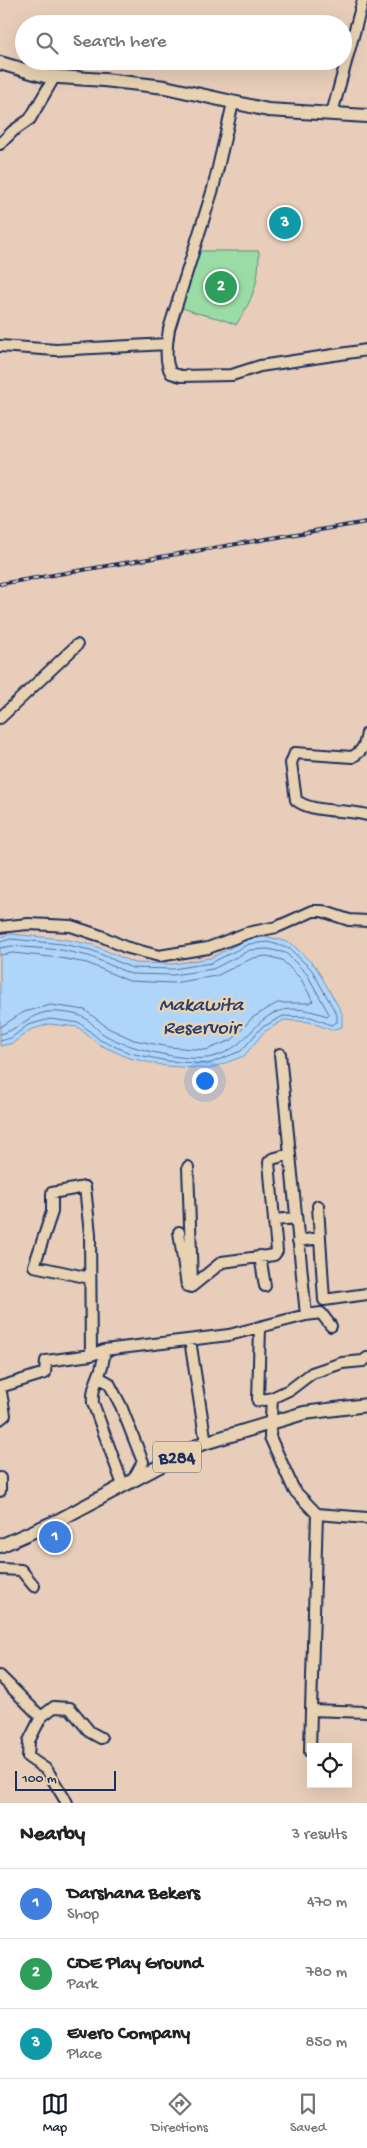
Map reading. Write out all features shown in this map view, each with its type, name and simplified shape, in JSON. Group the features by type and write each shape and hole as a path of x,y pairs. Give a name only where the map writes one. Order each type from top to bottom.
{"main road":[{"path":"0,63 15,67"},
{"path":"24,70 45,76 165,87 268,110 367,116"},
{"name":"B284","path":"0,1546 59,1520 206,1442 304,1414 367,1405"}],"street":[{"path":"352,38 362,0"},
{"path":"332,113 343,70"},
{"path":"0,144 13,131 30,119 55,76"},
{"path":"233,103 213,189 169,329 167,344 168,368 171,373 181,376 232,375 260,366 367,350"},
{"path":"0,346 56,350 167,344"},
{"path":"0,718 78,645"},
{"path":"367,734 365,745 360,753 352,757 295,753 291,763 296,800 303,806 354,811 367,815"},
{"path":"0,928 28,924 71,926 101,936 124,948 159,956 208,948 246,933 276,927 313,911 350,920 367,921"},
{"path":"280,1054 306,1315"},
{"path":"179,1232 187,1286 191,1288 192,1285 222,1262 274,1255 277,1251 269,1162 272,1159 290,1154"},
{"path":"188,1167 192,1285"},
{"path":"90,1278 34,1266 52,1212 52,1193 84,1186 90,1234 91,1355"},
{"path":"318,1206 324,1300 367,1294"},
{"path":"274,1220 296,1218"},
{"path":"298,1241 320,1238"},
{"path":"260,1256 265,1286"},
{"path":"0,1419 5,1415 0,1387 45,1374 46,1361 91,1355 104,1350 229,1335 306,1315 322,1313 331,1326"},
{"path":"260,1327 258,1401 272,1398 291,1389 312,1373 342,1363 363,1361 367,1358"},
{"path":"190,1340 206,1442"},
{"path":"104,1350 105,1361 92,1391 93,1404 129,1482"},
{"path":"98,1377 109,1383 113,1390 142,1462 129,1482"},
{"path":"272,1398 270,1437 294,1490 317,1514 367,1518"},
{"path":"0,1478 0,1492"},
{"path":"310,1743 317,1514"},
{"path":"0,1569 21,1570 34,1586"},
{"path":"0,1676 41,1717"},
{"path":"67,1803 47,1770 28,1757 29,1741 41,1717 54,1707 70,1708 90,1732 101,1738"},
{"path":"311,1710 367,1712"}],"green space":[{"path":"199,251 259,251 258,273 254,290 247,307 236,325 222,319 178,307"}],"water":[{"name":"Makawita Reservoir","path":"11,934 63,939 93,945 134,963 173,964 210,958 248,939 268,937 291,943 316,967 342,1013 342,1027 331,1030 310,1022 284,1020 264,1032 244,1056 209,1069 166,1066 129,1058 98,1044 78,1027 49,1024 30,1030 13,1043 0,1046 0,937"}],"railway":[{"path":"0,584 367,522"}],"place":[{"name":"Evero Company","path":"285,223"},
{"name":"CDE Play Ground","path":"221,287"},
{"name":"Darshana Bekers","path":"55,1537"}]}
